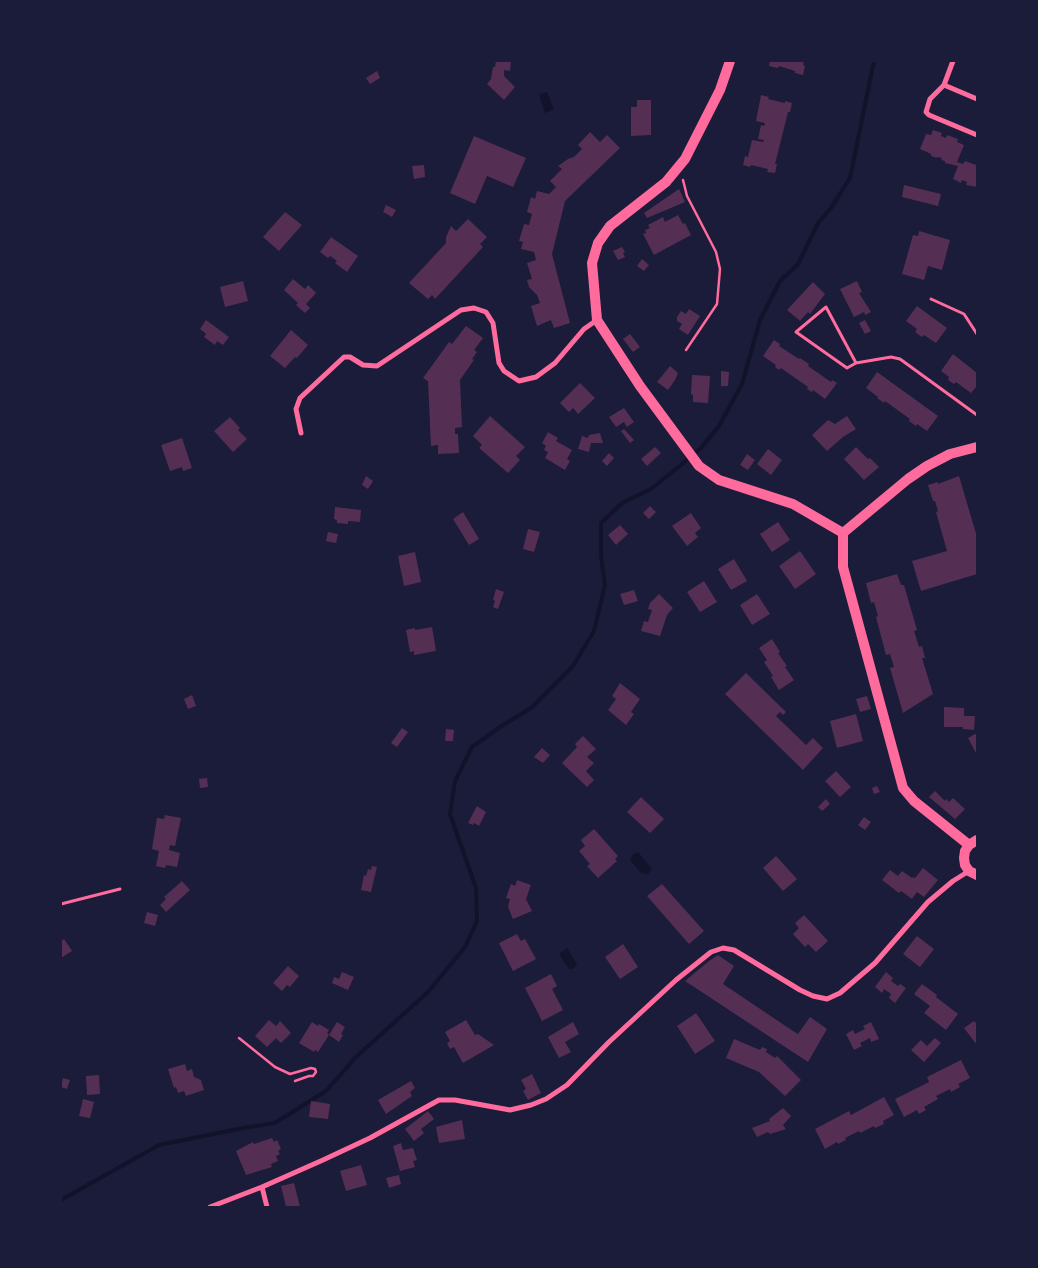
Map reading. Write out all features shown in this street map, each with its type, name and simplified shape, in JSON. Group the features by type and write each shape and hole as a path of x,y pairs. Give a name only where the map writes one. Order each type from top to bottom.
{"main road":[{"path":"730,61 710,113 686,158 666,182 610,226 598,243 592,264 597,320 640,386 699,466 719,480 792,504 843,533"},
{"path":"843,533 927,466 950,454 977,447"},
{"path":"843,533 843,567 903,788 914,801 973,843 965,851 964,858 965,865 973,873"}],"street":[{"path":"953,61 944,85 930,99 926,112 977,136"},
{"path":"944,85 977,99"},
{"path":"301,433 296,409 300,398 344,358 350,357 363,365 377,366 461,310 474,308 486,312 493,323 499,363 504,371 519,381 536,377 555,363 584,329 597,320"},
{"path":"210,1207 262,1187 370,1138 439,1100 455,1100 510,1110 546,1099 567,1085 609,1042 676,980 711,952 723,948 734,950 800,990 827,999 840,993 875,963 928,902 953,880 973,873"},
{"path":"262,1187 267,1207"}],"lane":[{"path":"931,299 964,314 977,334"},
{"path":"856,363 826,307 796,332 847,368 856,363 891,357 900,360 977,415"},
{"path":"61,904 120,889"}],"path":[{"path":"675,172 682,179 687,196 716,252 720,269 718,304 686,350"},
{"path":"239,1038 275,1067 290,1074 311,1068 315,1069 316,1072 313,1076 295,1081"}],"shaded area":[{"path":"547,92 554,110 545,113 539,95"},
{"path":"638,852 652,869 648,874 641,873 630,860 633,854"},
{"path":"567,948 577,964 573,969 569,969 559,954"}],"building":[{"path":"496,61 511,61 510,71 504,70 504,76 515,87 504,100 487,84 491,79"},
{"path":"770,61 804,61 803,75 779,66 778,68 769,66"},
{"path":"377,71 380,78 370,84 366,78"},
{"path":"761,95 769,97 768,99 792,103 775,164 777,164 775,173 767,172 768,169 743,165 745,156 748,157 752,140 763,142 764,140 758,139 761,125 764,126 765,123 756,121"},
{"path":"637,100 651,100 651,135 631,136 631,107 637,107"},
{"path":"933,130 942,133 941,136 946,138 947,135 958,139 957,142 964,145 957,162 963,164 965,161 976,165 977,187 966,185 967,182 962,180 961,183 953,179 958,166 945,163 945,161 941,160 942,158 931,156 931,154 920,149 926,134 931,135"},
{"path":"590,132 600,142 607,135 620,148 565,201 552,254 570,323 554,328 551,320 537,326 531,306 540,303 537,295 529,287 527,280 532,279 527,263 536,260 534,252 521,249 523,242 519,241 524,224 529,225 532,214 527,212 531,197 535,199 537,191 549,194 556,187 550,181 562,169 558,166 574,157 582,149 578,145"},
{"path":"474,136 526,158 513,187 487,176 475,204 450,193"},
{"path":"424,165 425,177 414,179 412,166"},
{"path":"904,185 941,194 938,206 902,197"},
{"path":"679,189 685,202 647,218 644,213"},
{"path":"386,205 396,210 392,217 383,212"},
{"path":"285,212 302,225 279,251 263,237"},
{"path":"678,215 683,224 685,223 691,235 654,255 643,234 646,233 645,230 650,228 648,225 663,217 665,222"},
{"path":"468,219 487,237 480,244 483,247 435,299 432,295 428,299 409,283 446,243 446,237 451,226 456,231"},
{"path":"919,231 950,240 942,270 928,266 924,280 902,274 913,235 918,236"},
{"path":"331,237 358,256 347,272 335,263 337,261 330,256 328,258 320,252"},
{"path":"622,247 625,257 618,260 613,251"},
{"path":"642,259 649,265 644,271 637,266"},
{"path":"293,279 305,289 308,285 316,293 306,304 310,308 305,313 296,305 298,303 284,290"},
{"path":"243,281 248,301 225,307 220,287"},
{"path":"857,281 862,292 859,293 871,312 865,315 864,312 854,317 840,289"},
{"path":"813,282 825,294 810,314 808,312 800,321 787,310"},
{"path":"917,306 947,328 936,343 924,335 922,337 915,332 917,329 906,321"},
{"path":"689,309 700,316 688,335 679,329 682,324 677,321 677,317 681,311 686,314"},
{"path":"206,320 229,337 223,345 217,341 215,345 204,337 206,334 200,329"},
{"path":"865,320 871,331 865,334 859,323"},
{"path":"466,326 483,338 474,350 477,352 472,359 474,360 460,380 462,427 455,428 455,434 458,434 459,453 438,454 438,445 431,446 428,381 423,378 449,342 452,344"},
{"path":"291,330 308,345 285,368 270,356"},
{"path":"630,334 640,347 633,352 623,339"},
{"path":"774,340 780,344 779,346 809,364 808,366 831,382 832,380 837,383 825,399 813,390 812,392 807,389 808,387 781,368 779,370 775,367 776,365 763,356"},
{"path":"953,354 977,373 977,386 971,393 956,382 954,384 948,380 949,377 941,371"},
{"path":"670,366 678,373 668,390 657,382"},
{"path":"721,371 729,372 728,386 721,386"},
{"path":"877,372 938,416 927,431 917,424 916,426 909,421 910,419 885,401 884,403 866,388"},
{"path":"692,375 710,376 708,403 693,402 693,395 691,394"},
{"path":"580,383 595,398 578,414 573,408 569,412 560,403"},
{"path":"624,408 634,422 627,427 624,422 616,427 609,417"},
{"path":"490,416 525,447 516,456 520,460 508,473 479,448 482,445 473,436"},
{"path":"847,416 856,429 827,451 812,435 828,420 835,424"},
{"path":"230,417 240,428 238,430 247,439 233,452 214,431"},
{"path":"624,429 634,440 630,443 621,431"},
{"path":"548,432 558,438 556,441 572,450 567,459 570,461 565,470 545,458 548,452 544,450 546,446 542,443"},
{"path":"600,433 603,443 591,443 589,452 578,449 582,436 588,438 589,435"},
{"path":"182,438 192,468 183,471 182,467 170,471 161,445"},
{"path":"655,447 661,453 647,466 641,459"},
{"path":"856,447 879,467 864,480 844,459"},
{"path":"768,449 782,460 771,475 757,464"},
{"path":"609,453 614,458 607,466 602,461"},
{"path":"747,454 755,460 748,470 740,465"},
{"path":"366,476 373,481 368,489 362,485"},
{"path":"959,476 977,537 977,574 921,591 912,561 947,551 936,512 938,511 928,485 938,482 938,484"},
{"path":"650,506 656,512 649,519 643,513"},
{"path":"335,507 361,510 360,522 348,521 348,524 337,523 337,520 334,519"},
{"path":"463,512 479,539 469,545 453,519"},
{"path":"691,513 701,528 695,533 698,537 687,546 672,526"},
{"path":"778,522 790,540 772,552 760,534"},
{"path":"620,525 628,534 616,545 608,535"},
{"path":"528,529 540,532 534,552 523,549"},
{"path":"328,532 338,534 336,543 326,541"},
{"path":"800,551 816,574 795,589 779,566"},
{"path":"415,552 421,582 404,586 398,556"},
{"path":"734,559 747,581 731,590 718,569"},
{"path":"897,574 901,585 904,585 917,630 914,631 919,647 922,646 925,658 922,658 933,694 903,713 890,668 894,667 890,654 886,655 876,617 878,616 874,602 871,603 866,583"},
{"path":"704,581 717,602 700,612 687,592"},
{"path":"496,589 504,592 498,609 493,607"},
{"path":"634,590 638,601 624,605 620,594"},
{"path":"659,594 673,608 667,615 660,636 641,631 644,621 648,622 652,610 648,609 650,603"},
{"path":"757,594 770,614 752,625 740,605"},
{"path":"432,627 436,651 414,655 414,651 410,652 406,630"},
{"path":"772,639 780,652 778,653 787,666 785,667 794,680 779,690 764,662 767,660 759,648"},
{"path":"746,673 786,712 783,715 780,712 776,716 806,745 813,738 823,748 803,770 725,694"},
{"path":"620,683 640,699 631,712 634,714 626,725 608,710 616,699 612,696"},
{"path":"192,695 196,706 188,709 184,699"},
{"path":"867,696 871,709 860,712 856,699"},
{"path":"944,707 964,708 964,716 975,716 974,730 963,729 963,727 944,727"},
{"path":"856,714 863,741 837,748 830,721"},
{"path":"402,728 408,732 397,747 391,743"},
{"path":"446,729 454,730 453,741 445,741"},
{"path":"977,733 977,755 968,738"},
{"path":"583,736 596,749 587,757 594,763 586,771 594,780 587,787 562,763 577,747 575,744"},
{"path":"542,748 550,755 543,763 534,757"},
{"path":"836,771 851,787 840,797 825,781"},
{"path":"207,778 208,787 200,788 199,779"},
{"path":"877,786 880,792 874,794 872,788"},
{"path":"935,791 945,801 946,799 949,802 953,798 965,809 955,819 929,797"},
{"path":"641,797 664,819 650,833 627,812"},
{"path":"826,799 830,804 822,811 818,807"},
{"path":"477,806 486,812 479,826 474,823 473,825 468,823"},
{"path":"165,815 181,818 175,846 170,845 169,850 180,853 177,867 166,865 165,868 156,866 159,851 152,849 157,818 164,819"},
{"path":"864,817 871,822 865,830 858,825"},
{"path":"594,829 618,856 615,859 617,861 598,878 587,866 590,864 579,851 585,846 581,840"},
{"path":"776,856 797,879 783,891 763,868"},
{"path":"372,866 377,867 371,892 361,890 364,875 366,876 368,869 371,870"},
{"path":"923,868 938,880 924,897 917,892 912,899 901,891 899,893 882,880 890,870 898,876 902,871 915,878"},
{"path":"517,880 531,885 526,899 532,911 513,919 508,907 510,899 506,898 511,884 515,886"},
{"path":"182,881 190,890 166,912 160,905 166,899 164,897"},
{"path":"662,884 704,931 689,944 647,896"},
{"path":"147,912 158,915 155,926 144,923"},
{"path":"804,915 828,941 816,952 808,944 805,947 793,934 799,928 795,923"},
{"path":"517,934 521,941 525,939 536,959 513,971 499,943"},
{"path":"917,936 934,949 920,967 903,954"},
{"path":"64,939 72,951 61,958 61,941"},
{"path":"623,944 638,967 620,979 605,957"},
{"path":"718,955 734,966 723,984 798,1034 810,1017 827,1029 808,1062 685,981"},
{"path":"288,966 299,976 290,987 287,985 282,991 273,983"},
{"path":"342,972 354,977 348,990 332,983 334,977 339,979"},
{"path":"886,972 893,978 891,981 898,986 900,984 906,988 895,1003 889,998 891,994 884,989 882,993 875,987"},
{"path":"551,974 557,986 552,989 563,1010 542,1021 525,988"},
{"path":"922,984 958,1014 946,1030 924,1013 930,1006 914,994"},
{"path":"696,1013 715,1041 695,1054 677,1026"},
{"path":"269,1020 276,1026 280,1021 291,1033 281,1043 276,1038 267,1047 255,1036"},
{"path":"466,1020 475,1035 478,1034 494,1045 463,1063 454,1047 450,1049 447,1043 450,1041 445,1032"},
{"path":"974,1021 977,1024 977,1045 964,1028"},
{"path":"312,1022 329,1030 327,1033 329,1035 318,1052 315,1050 314,1052 299,1043"},
{"path":"337,1022 345,1027 339,1042 329,1035"},
{"path":"573,1022 579,1034 565,1042 571,1052 559,1058 548,1037"},
{"path":"871,1022 879,1039 871,1042 870,1038 860,1043 862,1046 854,1050 846,1034 853,1030 855,1034 865,1029 863,1026"},
{"path":"935,1038 941,1043 924,1062 911,1050 921,1040 927,1046"},
{"path":"734,1039 760,1050 762,1047 767,1049 766,1052 775,1058 777,1056 801,1080 785,1096 759,1072 726,1058"},
{"path":"961,1060 970,1078 958,1084 960,1087 951,1092 950,1089 936,1096 938,1099 924,1107 926,1110 919,1114 917,1110 904,1117 895,1099 929,1082 927,1077"},
{"path":"185,1064 187,1071 192,1069 194,1077 201,1080 204,1090 186,1096 184,1091 178,1093 176,1087 174,1088 168,1069"},
{"path":"532,1074 541,1093 528,1100 523,1091 526,1089 521,1080"},
{"path":"99,1075 100,1094 87,1095 86,1076"},
{"path":"63,1078 70,1080 67,1089 61,1087"},
{"path":"411,1081 415,1088 410,1092 412,1096 386,1114 378,1100"},
{"path":"884,1097 894,1115 883,1121 884,1124 875,1128 874,1126 860,1133 859,1131 845,1138 846,1140 838,1144 837,1142 825,1149 815,1129 849,1111 851,1115"},
{"path":"83,1099 94,1102 90,1118 79,1116"},
{"path":"311,1101 330,1104 328,1119 309,1117"},
{"path":"783,1108 791,1116 783,1125 786,1129 770,1134 768,1132 757,1137 752,1128 770,1121 769,1119"},
{"path":"428,1111 434,1119 421,1129 424,1133 414,1141 405,1129"},
{"path":"462,1120 465,1139 439,1143 436,1127"},
{"path":"272,1138 274,1142 277,1140 281,1149 278,1151 280,1154 276,1156 278,1161 271,1164 272,1167 246,1175 236,1151 253,1142 254,1144"},
{"path":"401,1143 403,1150 413,1148 417,1160 413,1161 415,1167 400,1171 393,1146"},
{"path":"361,1165 367,1185 346,1191 340,1171"},
{"path":"399,1175 401,1184 389,1188 386,1178"},
{"path":"294,1183 300,1207 286,1207 281,1186"}],"waterway":[{"path":"61,1200 159,1145 275,1123 326,1091 356,1057 428,992 465,947 477,921 476,888 450,814 455,781 472,747 531,708 573,666 594,631 605,585 601,556 601,523 622,503 651,489 682,464 701,448 719,426 742,384 760,320 780,281 798,264 818,223 831,208 850,178 874,61"}]}
